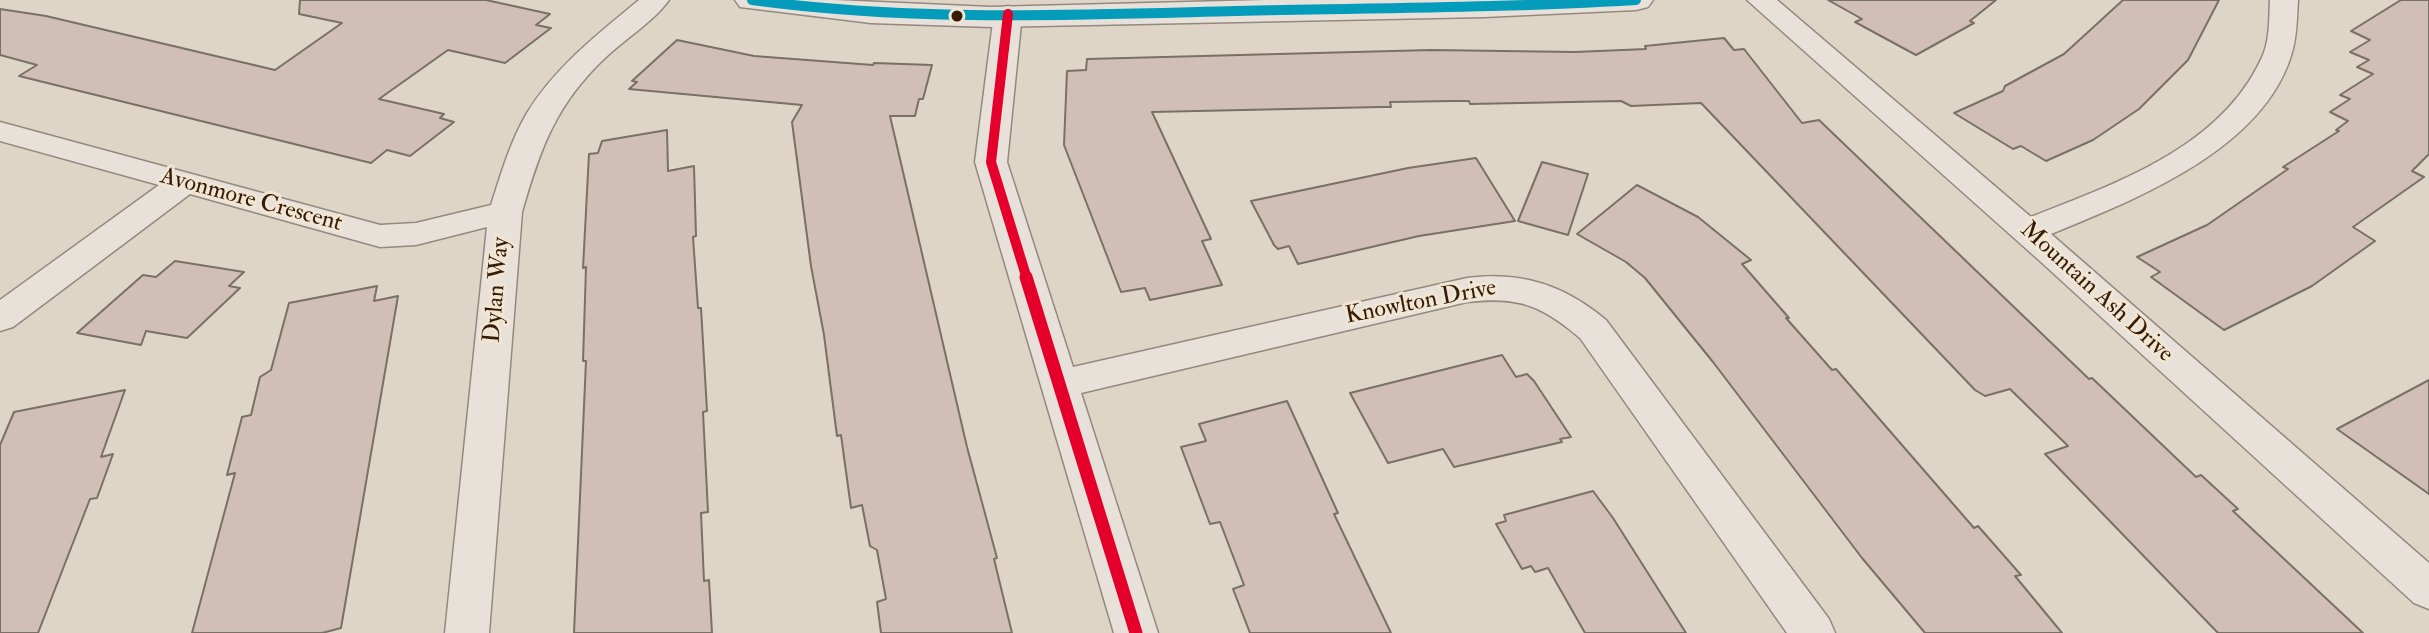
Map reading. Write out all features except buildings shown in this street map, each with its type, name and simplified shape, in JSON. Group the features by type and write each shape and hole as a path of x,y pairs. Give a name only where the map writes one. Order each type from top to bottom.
{"street":[{"name":"Dylan Way","path":"467,633 505,212 520,164 542,112 583,64 655,0"},
{"path":"752,0 840,12 1008,14 1636,0"},
{"name":"Mountain Ash Drive","path":"1761,0 2429,590"},
{"path":"2026,231 2132,189 2186,157 2225,127 2256,95 2278,53 2284,0"},
{"path":"1008,14 991,162 1136,633"},
{"name":"Avonmore Crescent","path":"0,131 380,236 416,234 505,212"},
{"path":"0,318 183,183"},
{"name":"Knowlton Drive","path":"1061,384 1467,290 1492,286 1525,289 1555,300 1593,329 1813,633"}],"transit line":[{"path":"752,0 871,13 991,17 1484,7 1636,0"},
{"path":"1008,14 991,162 1136,633"}]}
